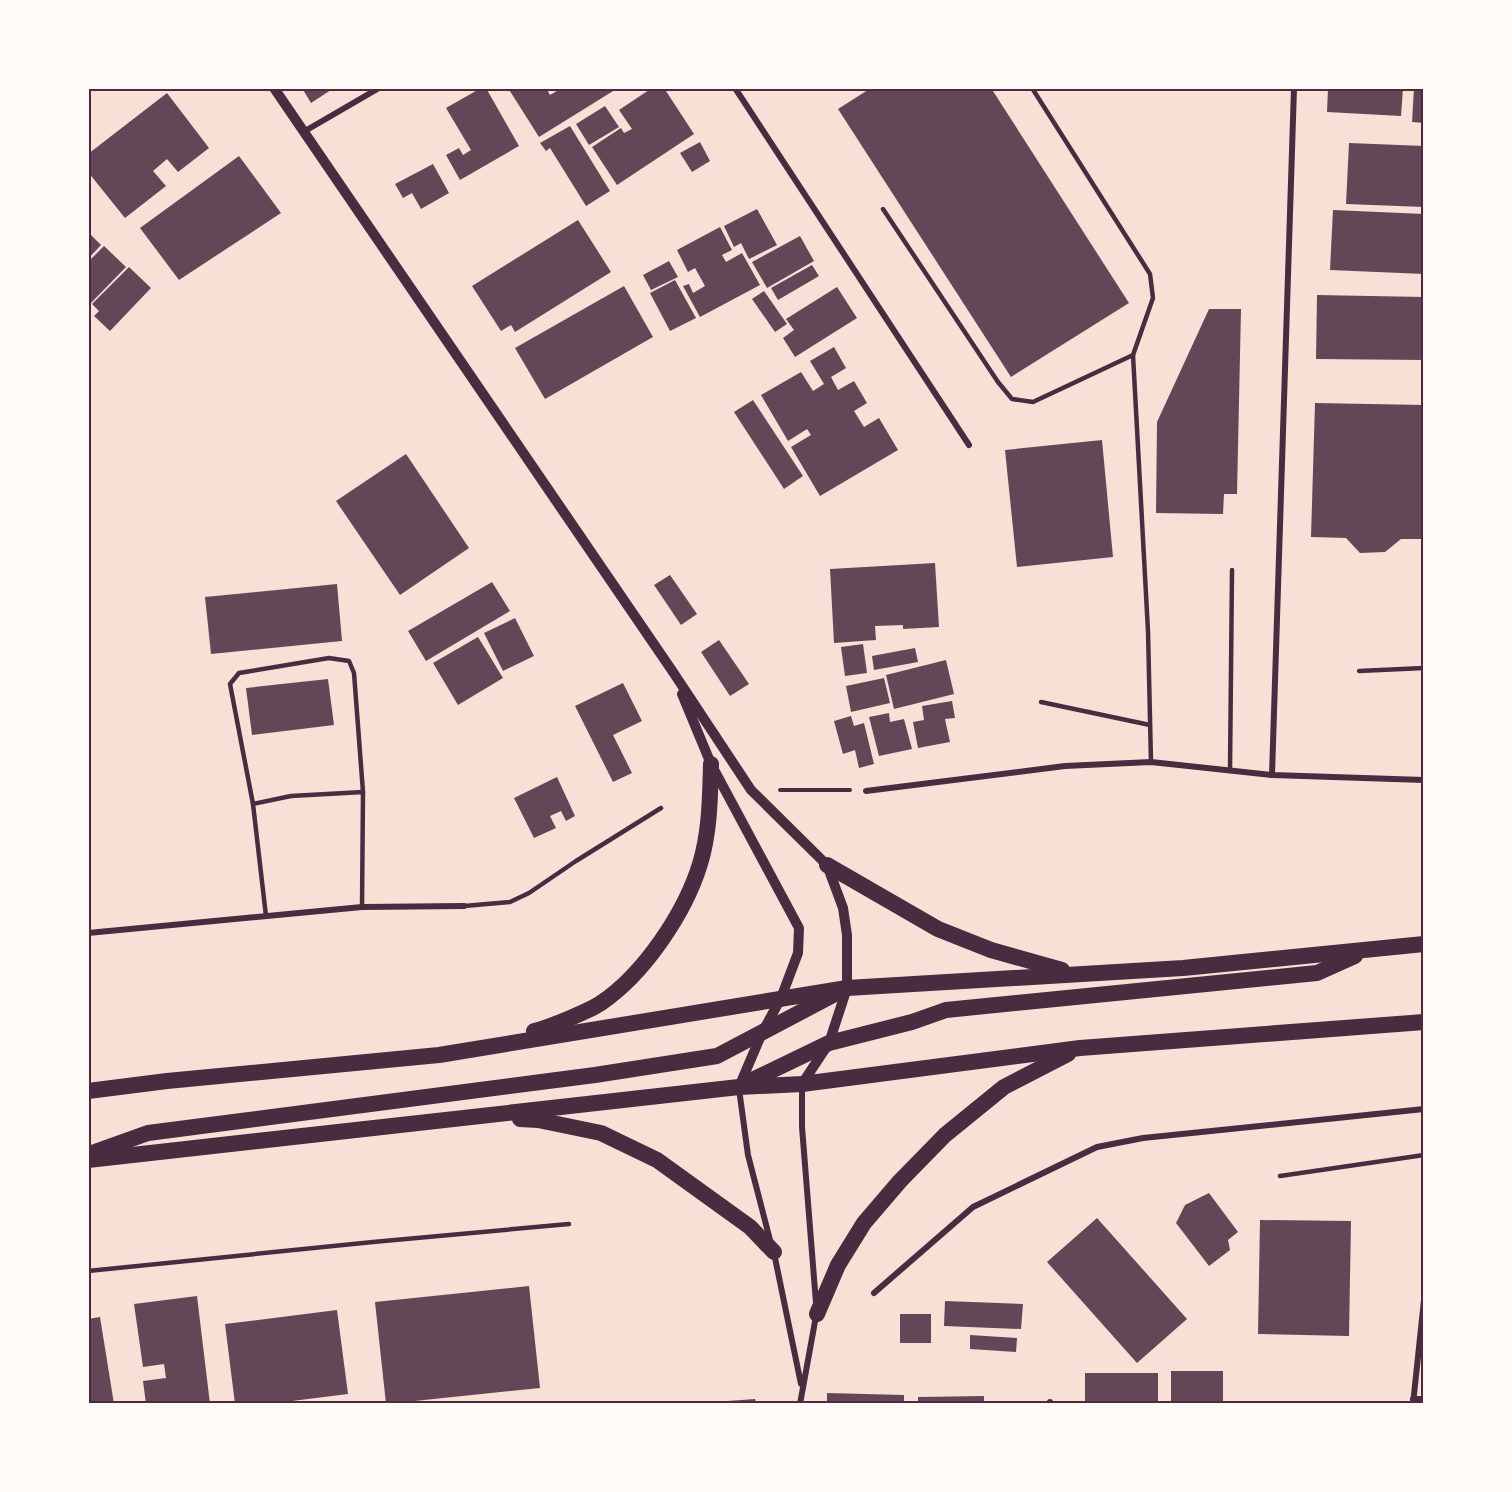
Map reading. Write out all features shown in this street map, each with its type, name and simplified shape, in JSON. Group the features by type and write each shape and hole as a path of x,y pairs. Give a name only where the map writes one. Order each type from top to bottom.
{"highway":[{"path":"439,1055 541,1030 601,1003 634,974 663,940 685,901 700,863 710,816 711,764"},
{"path":"827,865 938,929 1011,956 1061,970 1183,968"},
{"path":"88,1091 166,1081 439,1055 847,988 1183,968 1424,944"},
{"path":"739,1087 829,1043 912,1022 946,1010 1317,973 1369,949"},
{"path":"88,1154 148,1133 595,1076 717,1056 847,988"},
{"path":"88,1160 739,1087 802,1084 1080,1048 1424,1022"},
{"path":"817,1314 838,1265 864,1223 900,1180 945,1135 1004,1087 1080,1048"},
{"path":"463,1118 538,1120 601,1132 657,1160 750,1227 774,1252"}],"street":[{"path":"274,88 673,672 751,790 827,865 843,908 847,935 847,988 829,1043 802,1084 802,1126 817,1314 800,1404"},
{"path":"305,131 379,88"},
{"path":"735,88 969,445"},
{"path":"1272,775 1294,88"},
{"path":"673,672 711,764 799,928 798,953 739,1087 748,1155 774,1252 802,1388"},
{"path":"866,791 1065,766 1151,762 1272,775 1424,780"},
{"path":"88,933 363,907 464,906"},
{"path":"874,1293 973,1207 1097,1147 1143,1138 1424,1109"},
{"path":"1424,1300 1413,1401 1424,1399"}],"lane":[{"path":"1032,88 1150,274 1153,298 1133,355 1148,631 1151,762"},
{"path":"883,209 998,382 1012,399 1033,402 1133,355"},
{"path":"1230,771 1232,570"},
{"path":"266,916 253,804 230,684 239,673 329,658 349,661 354,673 363,792 363,907"},
{"path":"1359,671 1424,669"},
{"path":"1041,702 1150,725"},
{"path":"253,804 291,796 363,792"},
{"path":"464,906 510,902 529,894 576,861 661,808"},
{"path":"1280,1176 1424,1155"},
{"path":"88,1271 569,1224"}],"path":[{"path":"751,790 866,791"}],"building":[{"path":"302,88 334,88 311,103"},
{"path":"481,88 486,88 519,146 460,180 446,155 459,148 463,155 471,150 446,108"},
{"path":"508,88 546,88 550,95 562,88 618,88 539,137"},
{"path":"652,88 664,88 694,134 617,185 592,147 621,128 624,133 632,129 619,110"},
{"path":"871,88 991,88 1129,303 1011,377 838,109"},
{"path":"1328,88 1403,88 1401,116 1327,112"},
{"path":"1414,88 1424,88 1424,123 1412,122"},
{"path":"167,93 209,148 178,172 167,159 153,171 166,186 125,218 88,172 88,154"},
{"path":"605,106 619,127 589,145 576,124"},
{"path":"570,126 610,191 586,206 550,148 546,151 540,143"},
{"path":"700,142 710,161 692,172 680,153"},
{"path":"1349,143 1424,146 1424,207 1346,204"},
{"path":"239,156 281,213 179,280 140,228"},
{"path":"433,164 449,193 421,209 412,193 403,198 395,184"},
{"path":"757,209 777,245 749,259 741,243 734,247 724,226"},
{"path":"1333,210 1424,214 1424,274 1330,270"},
{"path":"578,220 611,272 515,332 511,325 501,331 472,286"},
{"path":"720,227 732,250 722,255 726,262 742,253 760,285 700,317 683,286 689,284 693,293 705,286 695,268 688,272 677,250"},
{"path":"88,232 101,245 88,259"},
{"path":"800,236 814,261 767,288 752,262"},
{"path":"104,246 126,267 88,306 88,262"},
{"path":"669,261 678,277 651,290 643,275"},
{"path":"812,265 819,276 778,300 771,288"},
{"path":"129,267 151,288 110,331 94,316 99,311 92,304"},
{"path":"675,280 696,318 670,331 650,293"},
{"path":"624,286 653,337 545,399 515,348"},
{"path":"837,287 857,318 795,357 783,338 794,330 786,319"},
{"path":"764,291 787,324 775,332 752,299"},
{"path":"1317,295 1424,297 1424,360 1316,359"},
{"path":"1209,309 1241,309 1237,494 1224,494 1223,514 1156,513 1157,422"},
{"path":"834,347 846,368 831,377 838,390 854,381 867,403 854,411 864,427 879,418 898,450 820,496 791,447 811,435 807,429 788,441 761,395 801,372 813,391 824,384 810,361"},
{"path":"753,400 803,476 784,489 734,412"},
{"path":"1315,403 1424,405 1424,539 1401,539 1385,552 1360,553 1346,538 1311,537"},
{"path":"1102,440 1113,557 1017,567 1005,450"},
{"path":"406,454 469,548 400,595 336,501"},
{"path":"935,563 939,627 903,629 903,625 875,626 876,640 834,643 830,569"},
{"path":"670,575 697,614 681,625 654,585"},
{"path":"492,582 510,611 426,661 408,631"},
{"path":"337,584 342,641 211,654 205,597"},
{"path":"515,618 534,656 503,671 484,633"},
{"path":"478,637 503,678 458,705 433,663"},
{"path":"719,640 749,684 730,696 701,652"},
{"path":"863,644 867,673 845,676 841,647"},
{"path":"915,648 918,662 874,670 872,656"},
{"path":"946,660 954,694 894,709 886,675"},
{"path":"884,678 890,703 851,712 846,686"},
{"path":"328,679 334,725 252,735 246,688"},
{"path":"623,683 642,721 613,735 632,773 613,782 575,706"},
{"path":"952,701 955,718 945,719 950,742 918,748 913,722 924,720 922,706"},
{"path":"889,713 890,722 904,719 912,749 879,756 869,717"},
{"path":"851,716 854,726 864,723 874,764 859,768 855,750 843,754 834,721"},
{"path":"557,777 575,816 566,821 561,811 550,816 556,828 534,838 514,798"},
{"path":"1209,1193 1238,1232 1228,1240 1230,1250 1209,1266 1176,1223 1185,1205"},
{"path":"1097,1218 1187,1319 1137,1363 1047,1262"},
{"path":"1260,1220 1351,1221 1349,1336 1258,1334"},
{"path":"529,1286 540,1388 386,1404 375,1302"},
{"path":"197,1296 210,1404 146,1404 143,1381 166,1378 164,1364 143,1367 134,1304"},
{"path":"945,1301 1023,1304 1021,1329 944,1326"},
{"path":"337,1310 348,1394 268,1404 235,1404 225,1324"},
{"path":"900,1314 931,1314 931,1343 900,1343"},
{"path":"100,1317 114,1404 88,1404 88,1319"},
{"path":"970,1335 1017,1338 1016,1352 970,1349"},
{"path":"1171,1371 1223,1371 1223,1404 1171,1404"},
{"path":"1085,1373 1158,1373 1158,1404 1085,1404"},
{"path":"827,1393 904,1395 904,1404 827,1404"},
{"path":"984,1396 984,1404 918,1404 918,1397"},
{"path":"755,1399 756,1404 714,1404 714,1402"}]}
